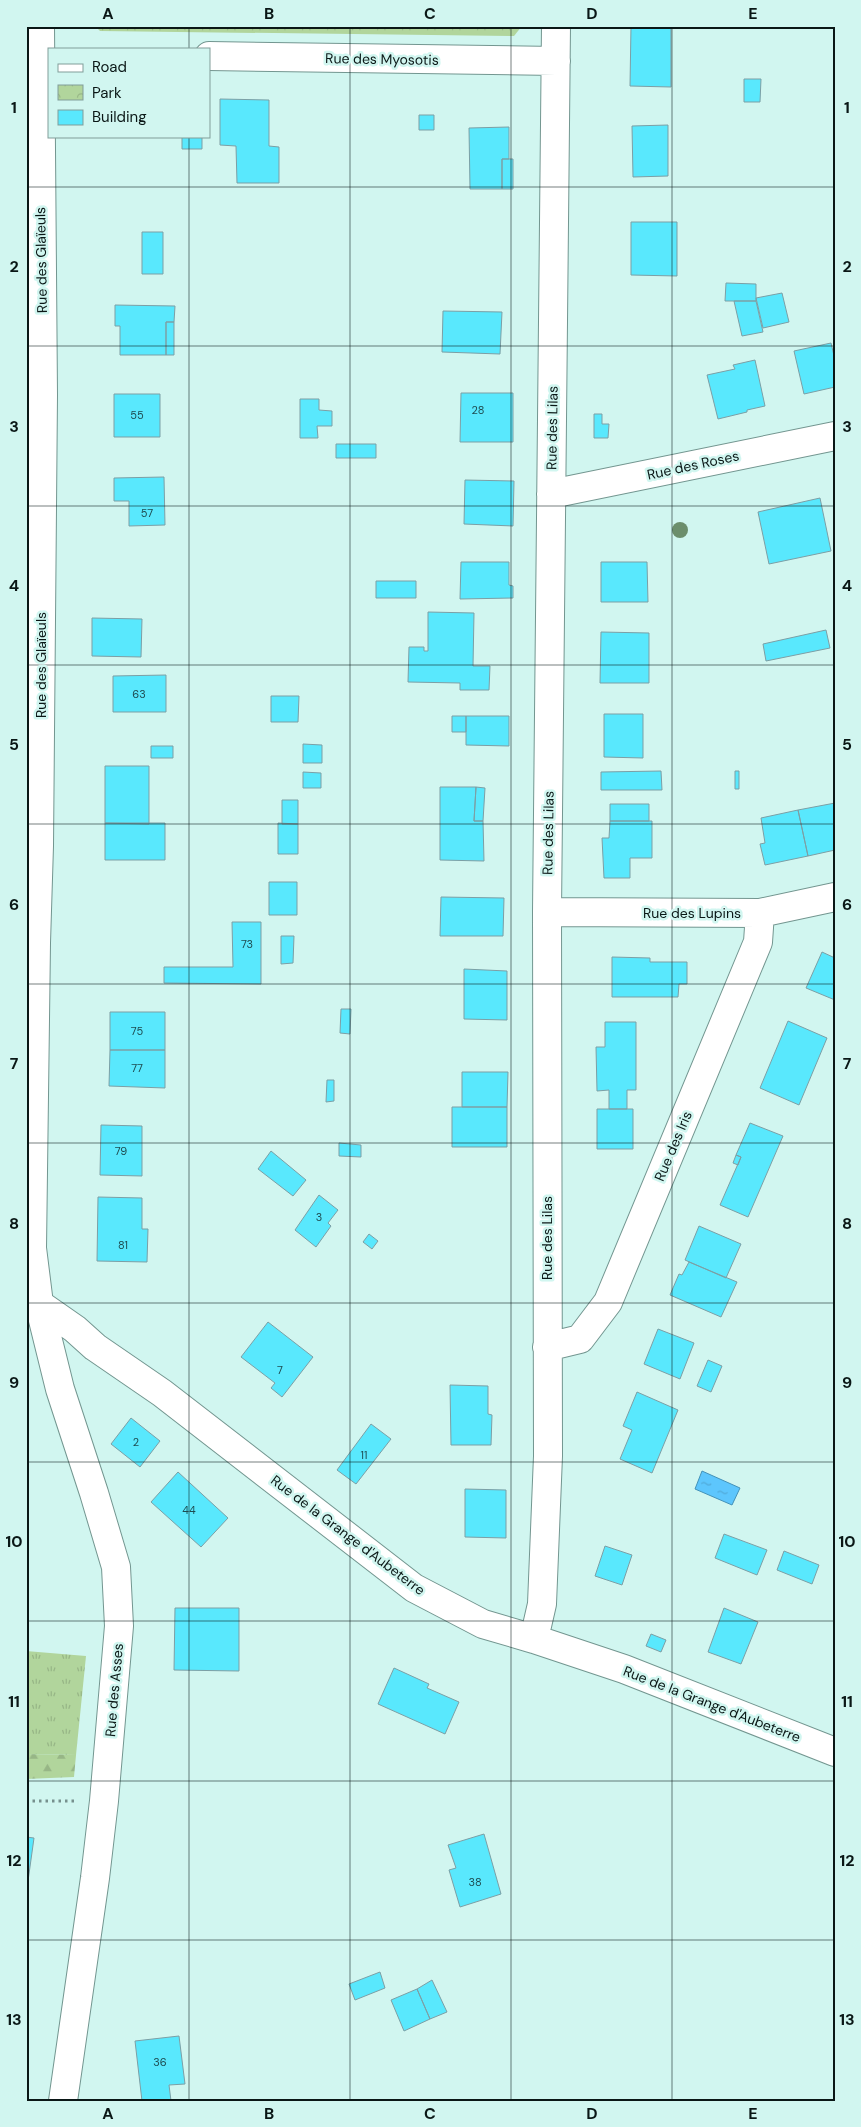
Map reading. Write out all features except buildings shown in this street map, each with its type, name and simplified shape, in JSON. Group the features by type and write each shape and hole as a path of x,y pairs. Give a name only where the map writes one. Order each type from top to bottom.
{"street":[{"name":"Rue des Glaïeuls","path":"33,1300 36,943 40,827 45,53 40,26"},
{"name":"Rue des Lilas","path":"534,1638 542,1604 548,1456 547,912 556,26"},
{"name":"Rue des Myosotis","path":"210,56 556,61"},
{"name":"Rue des Roses","path":"551,494 835,436"},
{"name":"Rue des Lupins","path":"547,912 760,913 835,897"},
{"name":"Rue des Iris","path":"547,1347 580,1339 608,1302 758,942 760,913"},
{"name":"Rue de la Grange d'Aubeterre","path":"33,1300 75,1329 95,1347 162,1392 414,1588 483,1624 534,1638 624,1669 835,1752"},
{"name":"Rue des Asses","path":"33,1300 116,1566 119,1626 104,1801 64,2101"}],"path":[{"path":"26,1800 104,1801"}],"green space":[{"path":"95,26 522,26 514,36 100,31"},
{"path":"26,1651 86,1656 76,1755 26,1754"},
{"path":"26,1754 76,1755 74,1777 26,1779"}],"water":[{"path":"702,1471 740,1488 732,1505 695,1489"}]}
